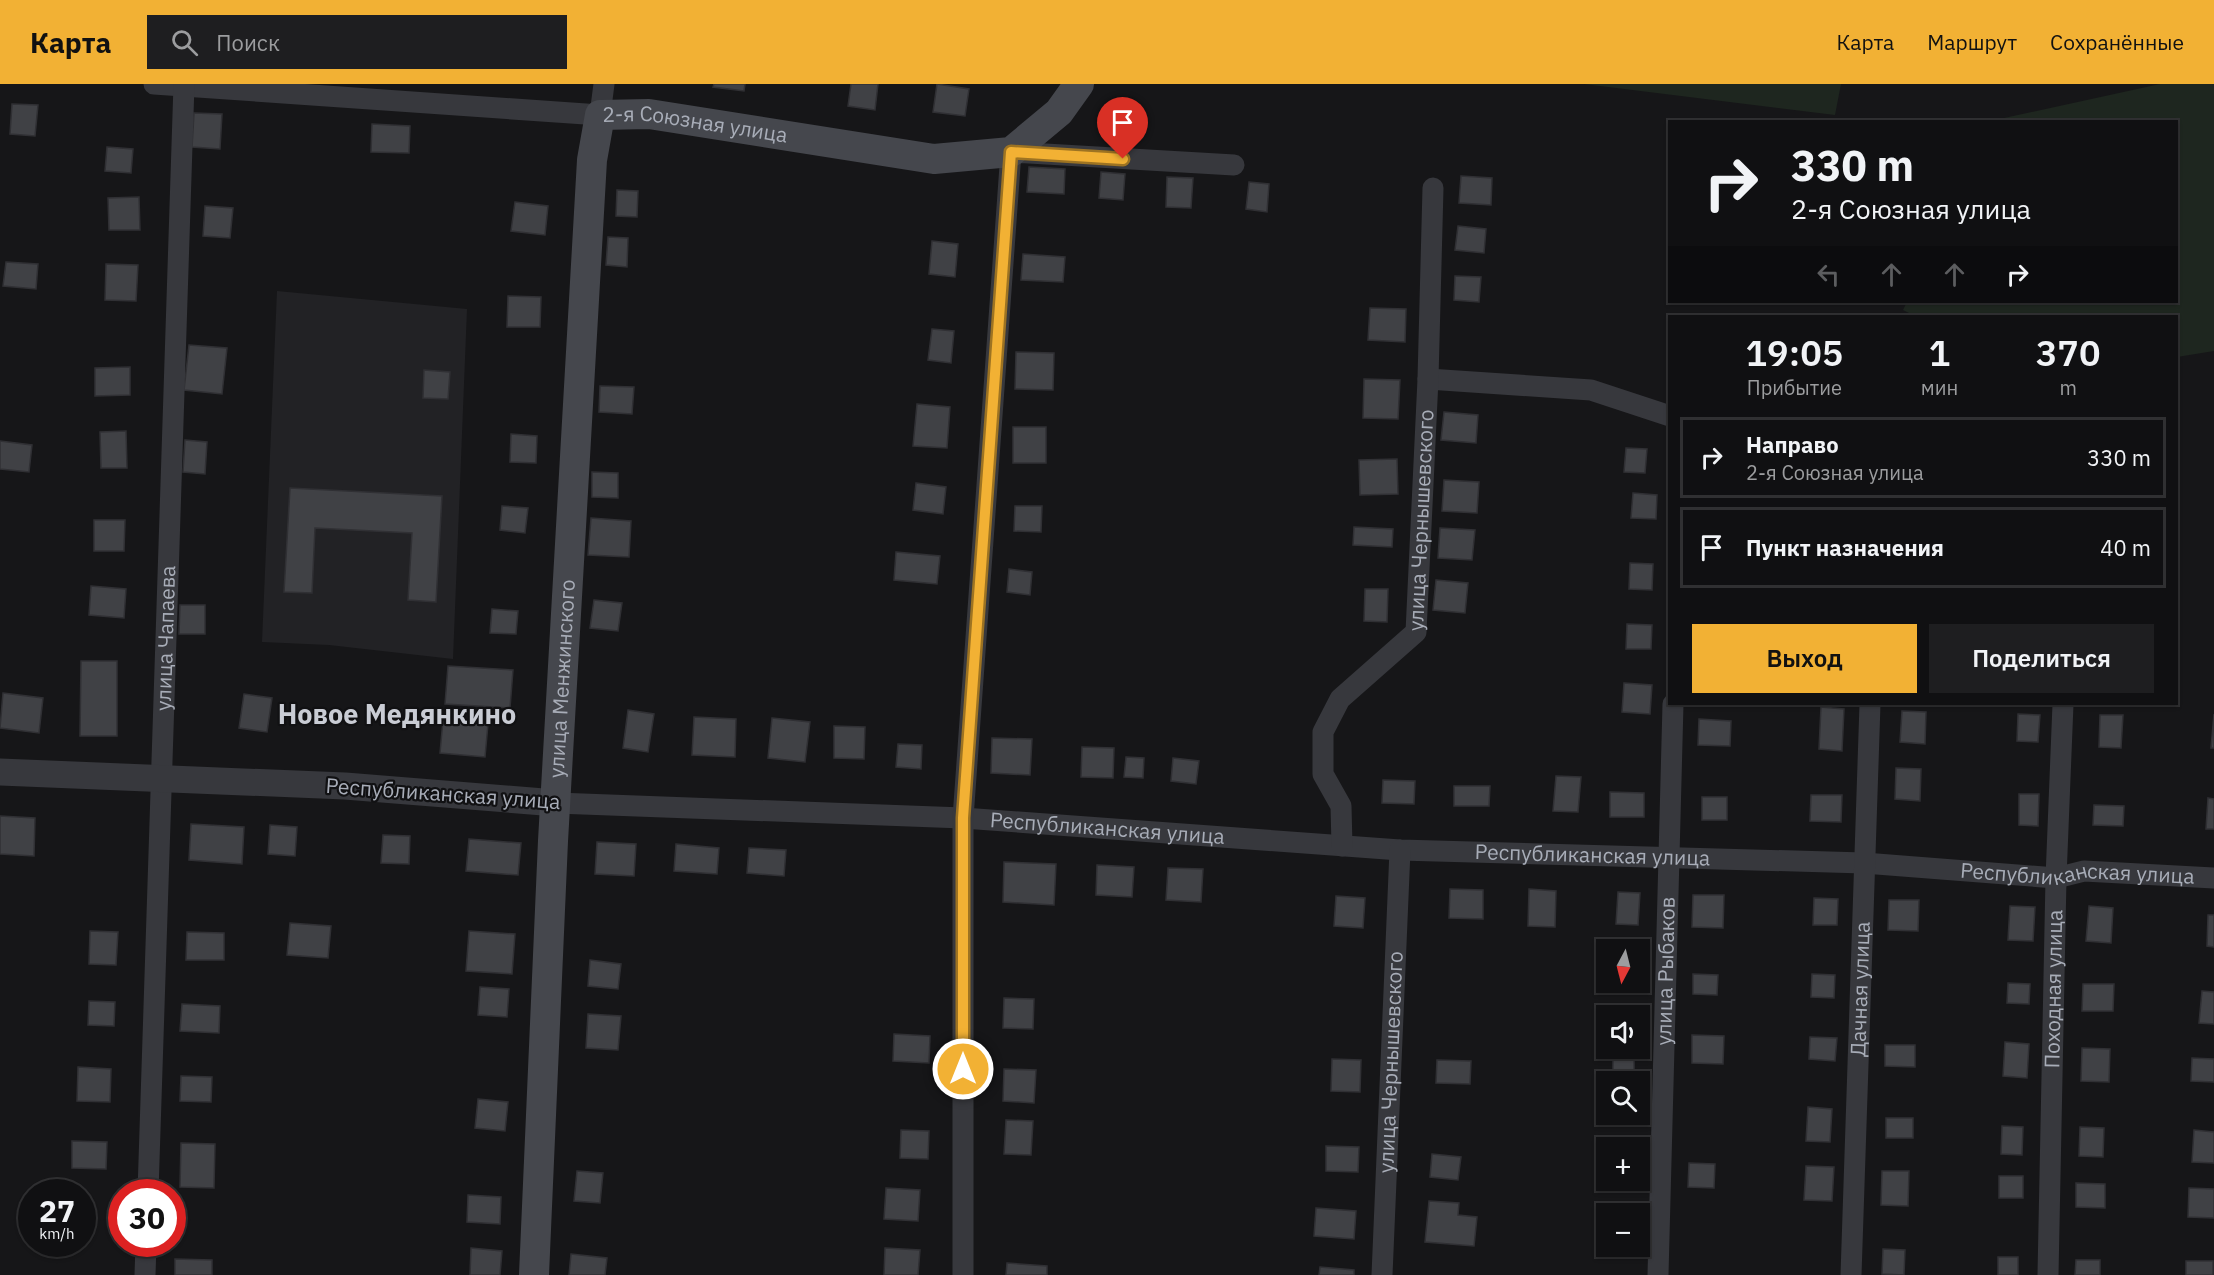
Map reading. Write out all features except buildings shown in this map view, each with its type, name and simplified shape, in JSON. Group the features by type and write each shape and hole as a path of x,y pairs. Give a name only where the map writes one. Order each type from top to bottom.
{"main road":[{"path":"1011,152 1059,112 1078,84"},
{"name":"2-я Союзная улица","path":"600,115 649,114 934,159 1011,152"},
{"name":"улица Менжинского","path":"534,1275 556,803 592,160 600,115"}],"street":[{"name":"2-я Союзная улица","path":"154,84 600,115"},
{"name":"улица Менжинского","path":"600,115 604,84"},
{"name":"улица Чапаева","path":"148,1179 184,85"},
{"name":"2-я Союзная улица","path":"1011,152 1234,165"},
{"path":"963,1275 963,818 1011,152"},
{"name":"улица Чернышевского","path":"1342,846 1341,806 1323,774 1323,732 1340,699 1416,632 1428,379 1433,188"},
{"path":"1428,379 1591,390 1668,415"},
{"name":"улица Рыбаков","path":"1658,1275 1673,705"},
{"name":"Дачная улица","path":"1851,1275 1870,705"},
{"name":"Походная улица","path":"2048,1275 2056,878 2063,705"},
{"name":"Республиканская улица","path":"0,772 345,786 556,803 963,818 1400,850 1864,863 2056,878 2084,871 2214,878"},
{"name":"улица Чернышевского","path":"1382,1275 1400,850"},
{"path":"145,1275 146,1257"}],"shaded area":[{"path":"1584,84 1841,84 1835,115"},
{"path":"2160,84 2214,84 2214,351 2178,357 2178,315 1913,315 1903,310 1906,303 2178,303 2178,120 2003,120"},
{"path":"277,291 467,309 453,659 329,645 262,642"}],"district":[{"name":"Новое Медянкино","path":"397,715"}],"route":[{"path":"963,1069 963,818 1011,152 1123,159"}]}
